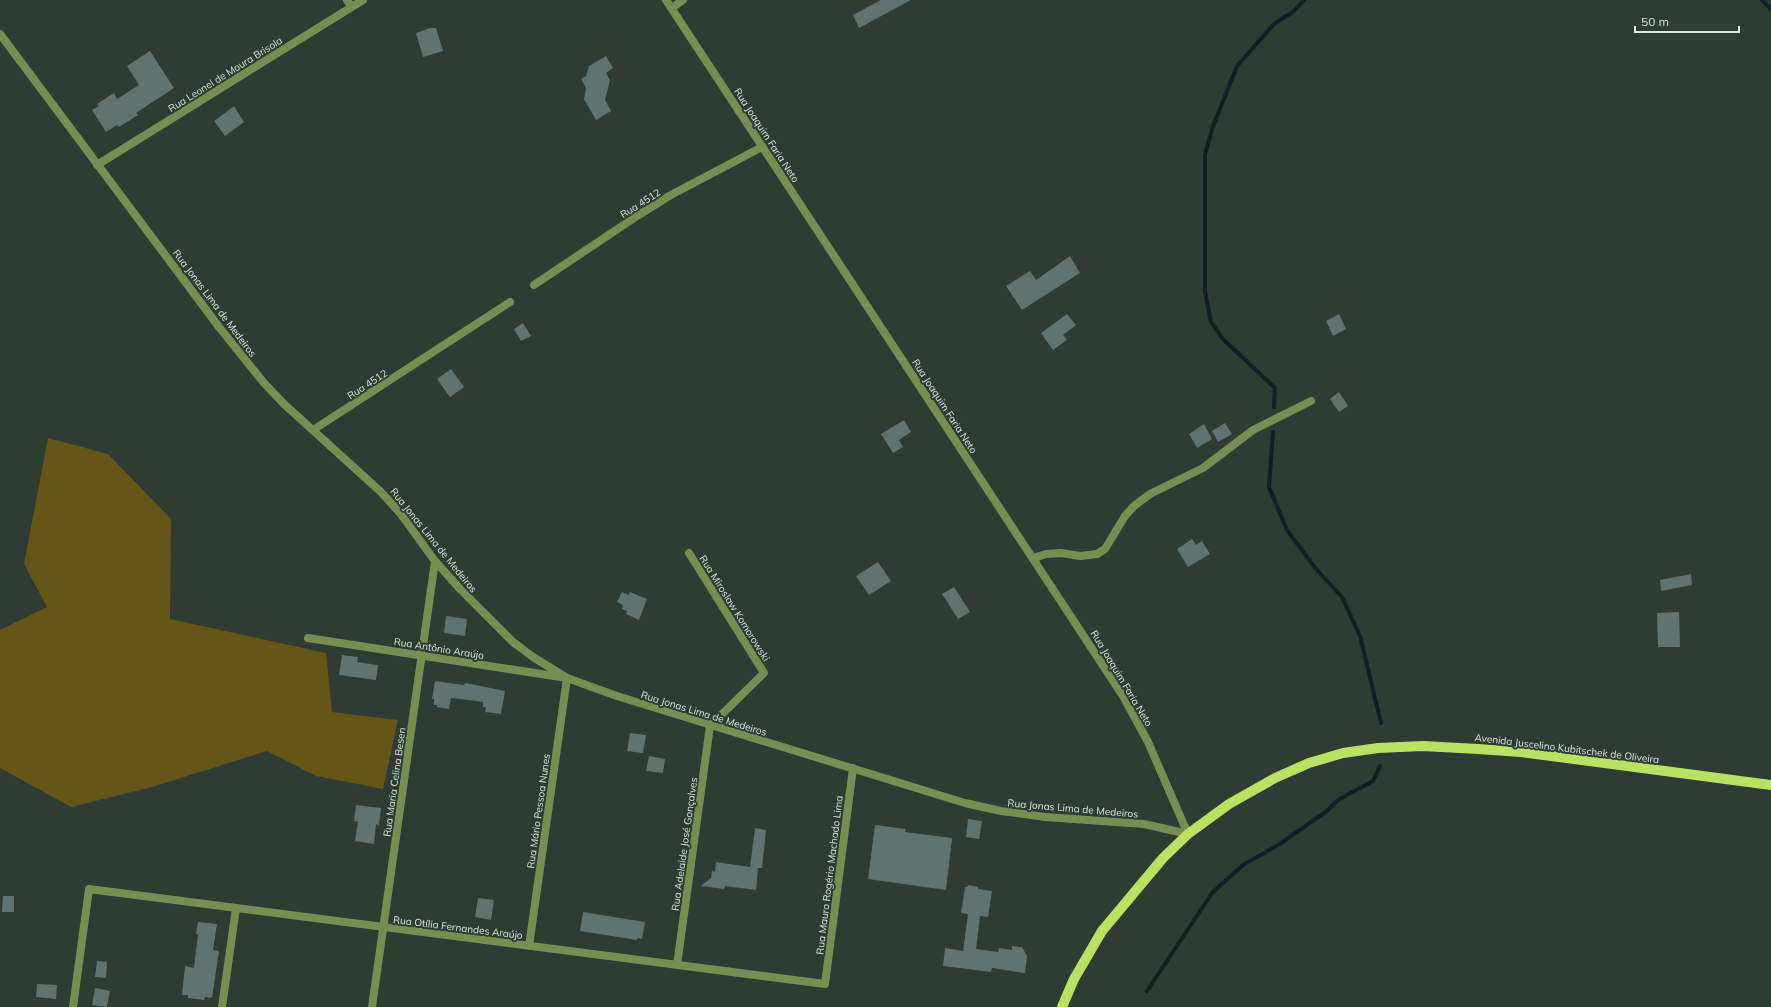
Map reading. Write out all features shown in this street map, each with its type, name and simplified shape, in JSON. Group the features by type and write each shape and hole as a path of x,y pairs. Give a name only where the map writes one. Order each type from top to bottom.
{"main road":[{"name":"Avenida Juscelino Kubitschek de Oliveira","path":"1062,1007 1074,979 1102,931 1163,858 1188,834 1229,804 1275,778 1336,755 1378,748 1423,746 1521,752 1771,785"}],"street":[{"name":"Rua Leonel de Moura Brisola","path":"97,165 349,4 363,0"},
{"name":"Rua Joaquim Faria Neto","path":"666,0 1034,558 1123,696 1148,742 1188,834"},
{"path":"672,8 683,0"},
{"name":"Rua Jonas Lima de Medeiros","path":"0,34 97,165 244,358 284,404 381,492 400,513 435,561 487,618 513,642 533,657 567,678 650,707 965,803 1001,811 1060,818 1144,824 1188,834"},
{"name":"Rua 4512","path":"534,285 669,196 762,146"},
{"name":"Rua 4512","path":"313,430 510,302"},
{"path":"1034,558 1046,554 1061,553 1080,556 1097,554 1106,549 1125,516 1134,506 1150,494 1203,468 1253,430 1311,401"},
{"name":"Rua Miroslaw Komorowski","path":"690,553 764,673 710,726"},
{"name":"Rua Maria Celina Besen","path":"372,1007 435,561"},
{"name":"Rua Antônio Araújo","path":"308,638 567,678"},
{"name":"Rua Mário Pessoa Nunes","path":"529,946 567,678"},
{"name":"Rua Adelaide José Gonçalves","path":"677,965 710,726"},
{"name":"Rua Mauro Rogério Machado Lima","path":"825,984 853,768"},
{"name":"Rua Otília Fernandes Araújo","path":"73,1007 89,889 825,984"},
{"path":"222,1007 236,908"}],"shaded area":[{"path":"48,438 108,454 171,519 170,619 326,653 332,712 398,720 383,789 316,776 267,751 152,787 71,807 0,768 0,630 47,607 24,564"}],"building":[{"path":"881,0 911,0 859,28 853,15"},
{"path":"430,28 436,28 443,51 423,57 416,33"},
{"path":"150,51 174,88 136,113 138,115 119,127 117,125 106,132 92,110 99,106 97,104 114,93 117,99 139,85 127,66"},
{"path":"606,56 613,68 606,73 610,80 605,100 611,111 596,120 584,99 586,88 581,79 586,76 589,66"},
{"path":"234,106 244,122 225,136 214,121"},
{"path":"1070,256 1080,273 1022,310 1006,286 1030,271 1036,280"},
{"path":"1067,314 1076,325 1063,335 1067,340 1053,350 1041,333"},
{"path":"1339,314 1346,329 1333,336 1326,321"},
{"path":"523,323 531,336 521,341 514,329"},
{"path":"451,369 464,387 450,397 437,379"},
{"path":"1339,392 1348,406 1339,412 1330,399"},
{"path":"904,420 911,432 899,440 903,447 893,453 881,434"},
{"path":"1225,423 1232,434 1218,442 1212,431"},
{"path":"1204,424 1212,439 1197,448 1189,434"},
{"path":"1192,539 1196,545 1202,541 1210,554 1188,567 1177,549"},
{"path":"878,562 891,581 869,595 856,576"},
{"path":"1691,574 1692,585 1661,591 1660,580"},
{"path":"954,587 970,612 958,619 942,594"},
{"path":"622,592 629,595 630,592 647,599 639,620 626,614 627,611 622,609 623,605 617,602"},
{"path":"1679,612 1680,647 1658,647 1657,613"},
{"path":"446,616 467,619 465,636 444,633"},
{"path":"342,655 358,657 357,662 378,665 376,680 339,675"},
{"path":"435,681 463,685 466,683 505,691 501,714 485,712 486,707 483,707 483,702 461,699 451,698 449,709 437,707 437,705 434,705 434,699 432,699"},
{"path":"630,733 646,735 643,753 627,751"},
{"path":"649,756 665,759 663,773 646,771"},
{"path":"356,805 381,808 379,825 376,824 374,844 355,841 358,822 354,821"},
{"path":"968,819 982,821 979,839 966,837"},
{"path":"875,825 906,829 905,832 952,838 946,890 868,879"},
{"path":"755,828 766,830 762,868 758,868 756,890 725,886 724,889 701,886 711,878 712,871 715,872 716,862 750,867"},
{"path":"968,885 978,887 978,889 992,891 988,917 980,916 976,949 998,952 999,948 1012,950 1012,946 1022,947 1027,956 1025,973 992,968 991,972 943,966 945,948 963,951 968,914 961,913 965,887"},
{"path":"3,896 14,896 14,912 2,912"},
{"path":"478,898 494,900 491,920 475,917"},
{"path":"583,912 645,922 642,939 637,938 637,940 580,931"},
{"path":"198,922 217,924 213,950 219,951 212,998 205,997 204,1000 188,998 188,995 182,995 185,966 194,968"},
{"path":"97,961 107,962 106,978 95,977"},
{"path":"37,984 57,985 56,999 36,997"},
{"path":"95,988 110,991 107,1007 92,1005"}],"waterway":[{"path":"1274,407 1275,388 1223,339 1211,322 1205,291 1205,155 1212,129 1237,66 1274,24 1294,11 1304,0"},
{"path":"1762,0 1771,9"},
{"path":"1273,432 1269,487 1287,530 1316,569 1342,597 1360,636 1381,723"},
{"path":"1147,991 1212,893 1243,865 1280,844 1328,810 1338,800 1373,781 1380,766"}]}
